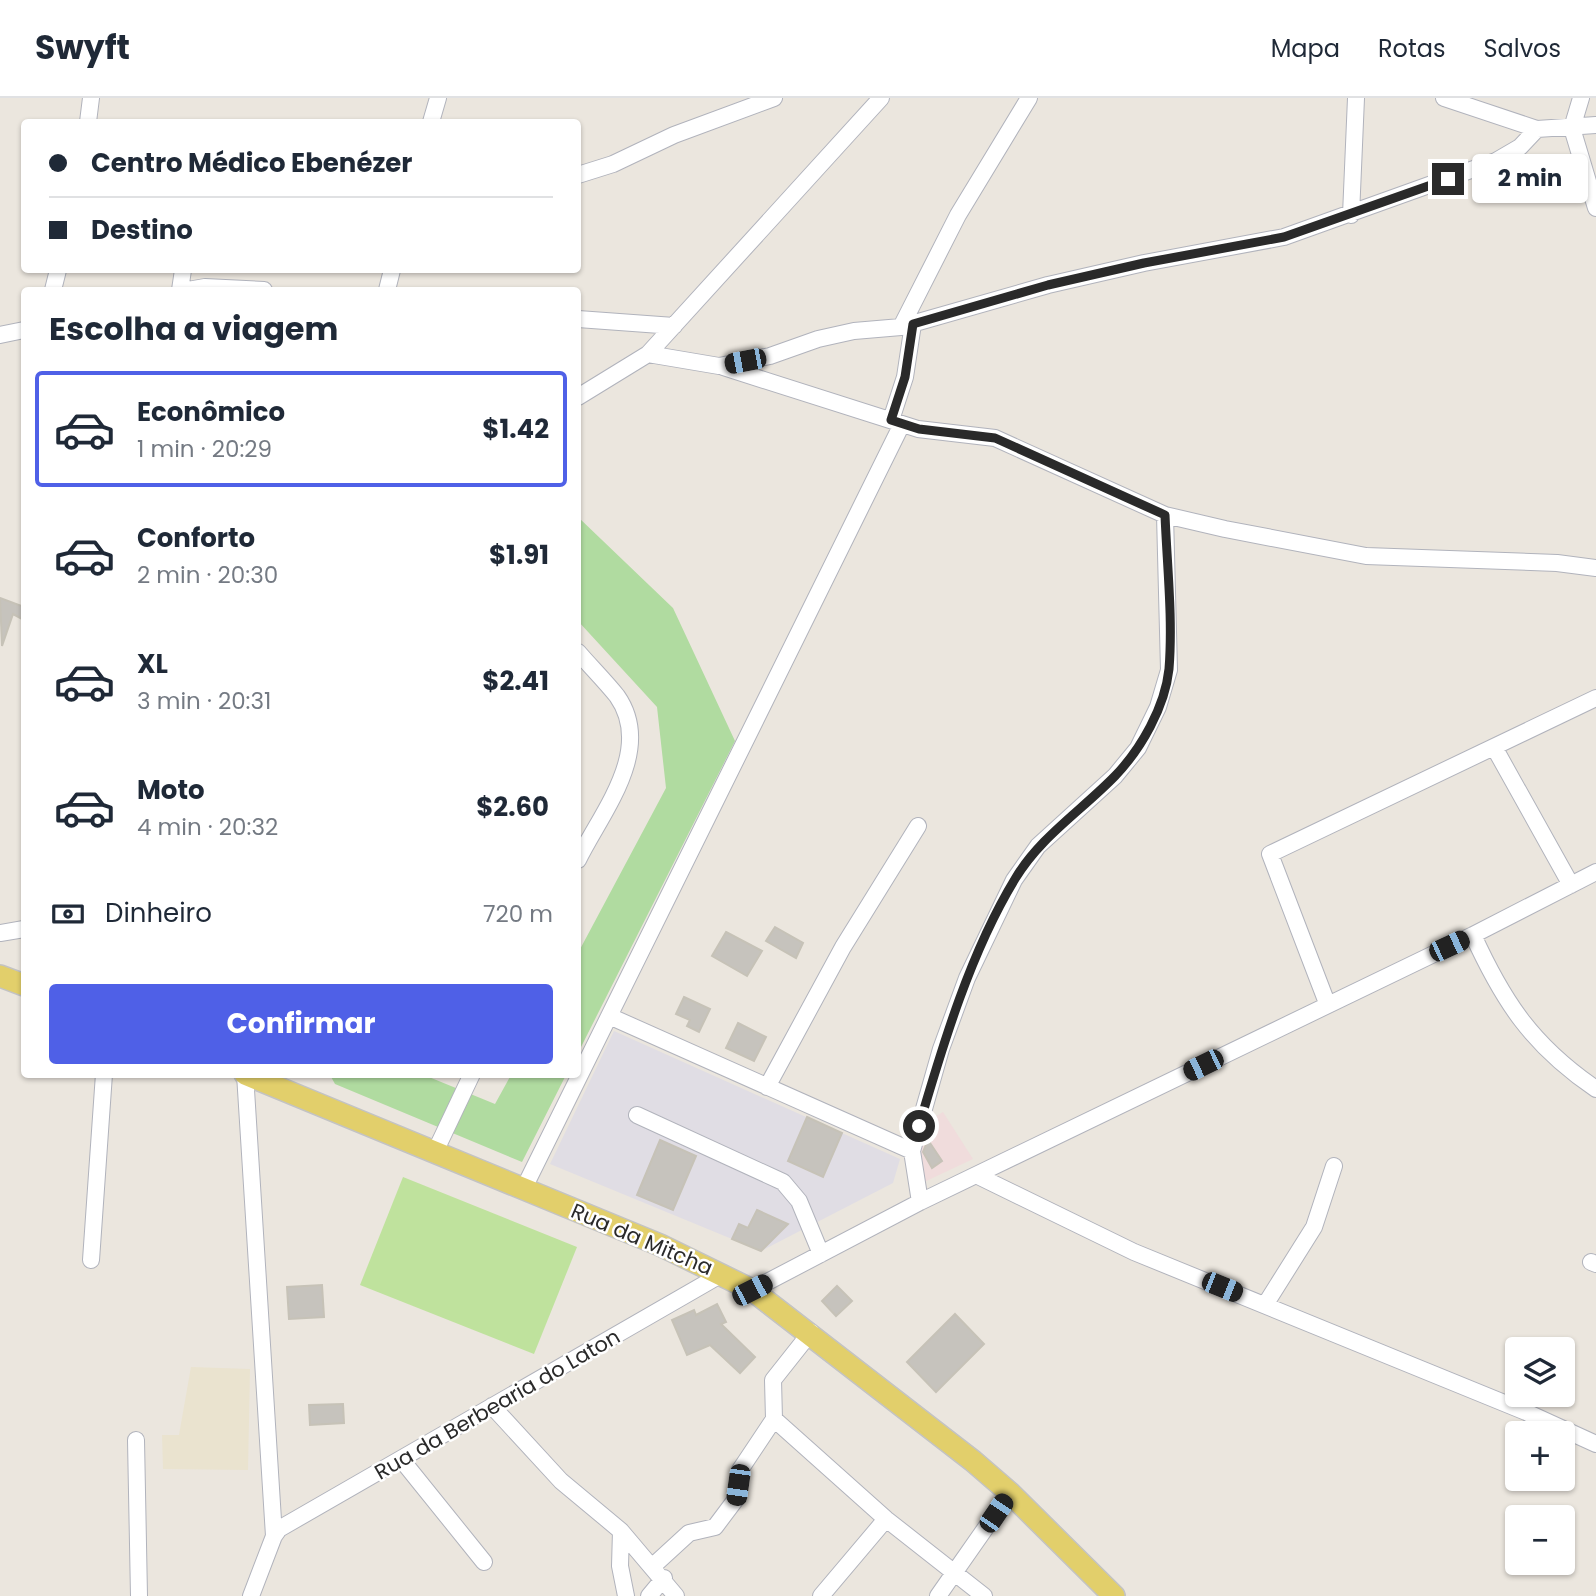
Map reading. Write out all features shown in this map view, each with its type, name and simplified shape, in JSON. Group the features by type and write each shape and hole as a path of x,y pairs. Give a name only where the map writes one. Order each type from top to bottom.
{"main road":[{"path":"0,976 21,984"},
{"name":"Rua da Mitcha","path":"255,1078 524,1188 722,1273 752,1290 811,1332 1010,1493 1114,1596"}],"street":[{"path":"88,119 90,98"},
{"path":"432,119 438,98"},
{"path":"581,174 613,164 674,135 774,98"},
{"path":"581,395 648,354 881,98"},
{"path":"581,1073 896,422 905,377 907,326 958,215 1029,98"},
{"path":"1351,215 1356,98"},
{"path":"1444,98 1537,129 1596,125"},
{"path":"1581,98 1572,128 1596,208"},
{"path":"719,366 770,356 818,339 853,331 907,326 1060,282 1157,260 1284,237 1496,161 1520,147 1537,129"},
{"path":"581,318 674,326"},
{"path":"0,335 21,331"},
{"path":"648,354 719,366 896,422 995,438 1165,515 1279,541 1366,556 1596,568"},
{"path":"920,1202 912,1151 967,978 1014,880 1038,846 1115,776 1138,748 1158,707 1169,670 1165,515"},
{"path":"581,655 618,698 629,725 629,750 621,781 581,854"},
{"path":"1327,1003 1270,854 1596,698"},
{"path":"1494,747 1571,885"},
{"path":"767,1087 843,947 918,826"},
{"path":"752,1290 920,1202 1327,1003 1473,935 1596,872"},
{"path":"0,933 21,930"},
{"path":"1473,935 1516,1017 1565,1068 1596,1089"},
{"path":"609,1016 912,1151"},
{"path":"91,1260 104,1078"},
{"path":"245,1078 274,1536 251,1596"},
{"path":"435,1152 470,1078"},
{"path":"524,1188 578,1078"},
{"path":"637,1115 783,1182 799,1201 821,1254"},
{"path":"1265,1305 1314,1227 1334,1166"},
{"path":"978,1175 1134,1252 1526,1412 1596,1444"},
{"name":"Rua da Berbearia do Laton","path":"274,1536 279,1529 722,1273"},
{"path":"649,1596 658,1572 689,1532 715,1527 736,1499 740,1470 774,1419 773,1380 811,1332"},
{"path":"492,1406 561,1481 621,1531 676,1596"},
{"path":"774,1419 886,1519 984,1596"},
{"path":"136,1440 139,1596"},
{"path":"401,1459 485,1562"},
{"path":"939,1596 1010,1493"},
{"path":"821,1596 886,1519"},
{"path":"621,1531 620,1566 626,1596"}],"shaded area":[{"path":"614,1031 900,1159 893,1183 761,1251 550,1164"},
{"path":"943,1112 973,1159 922,1183 912,1151 919,1126"},
{"path":"191,1367 250,1369 248,1470 163,1469 162,1435 179,1435"}],"green space":[{"path":"581,520 673,608 735,741 581,1047 581,947 666,788 657,707 581,624"},
{"path":"332,1078 431,1078 495,1104 509,1078 564,1078 522,1162 335,1084"},
{"path":"403,1177 577,1247 534,1354 360,1285"}],"building":[{"path":"0,598 21,606 21,618 13,614 2,646"},
{"path":"775,927 803,943 796,958 766,941"},
{"path":"726,932 762,951 747,976 712,956"},
{"path":"684,997 710,1009 699,1032 687,1026 690,1020 676,1014"},
{"path":"738,1023 766,1037 754,1061 726,1048"},
{"path":"807,1117 842,1133 823,1177 788,1161"},
{"path":"660,1140 696,1156 673,1210 637,1195"},
{"path":"928,1140 942,1161 932,1168 923,1152"},
{"path":"757,1210 788,1224 761,1251 732,1239 739,1224 748,1228"},
{"path":"322,1285 324,1317 289,1319 287,1287"},
{"path":"837,1286 852,1301 836,1316 822,1301"},
{"path":"717,1304 726,1322 721,1324 755,1357 740,1373 710,1345 687,1355 672,1320 694,1310 696,1315"},
{"path":"955,1314 984,1344 936,1392 907,1362"},
{"path":"343,1404 344,1423 310,1425 309,1405"}],"route":[{"path":"919,1126 941,1049 967,978 1014,880 1038,846 1115,776 1138,748 1158,707 1169,670 1165,515 995,438 940,429 919,429 891,420 905,377 912,345 913,324 995,303 1048,285 1144,263 1284,237 1448,179"}]}
